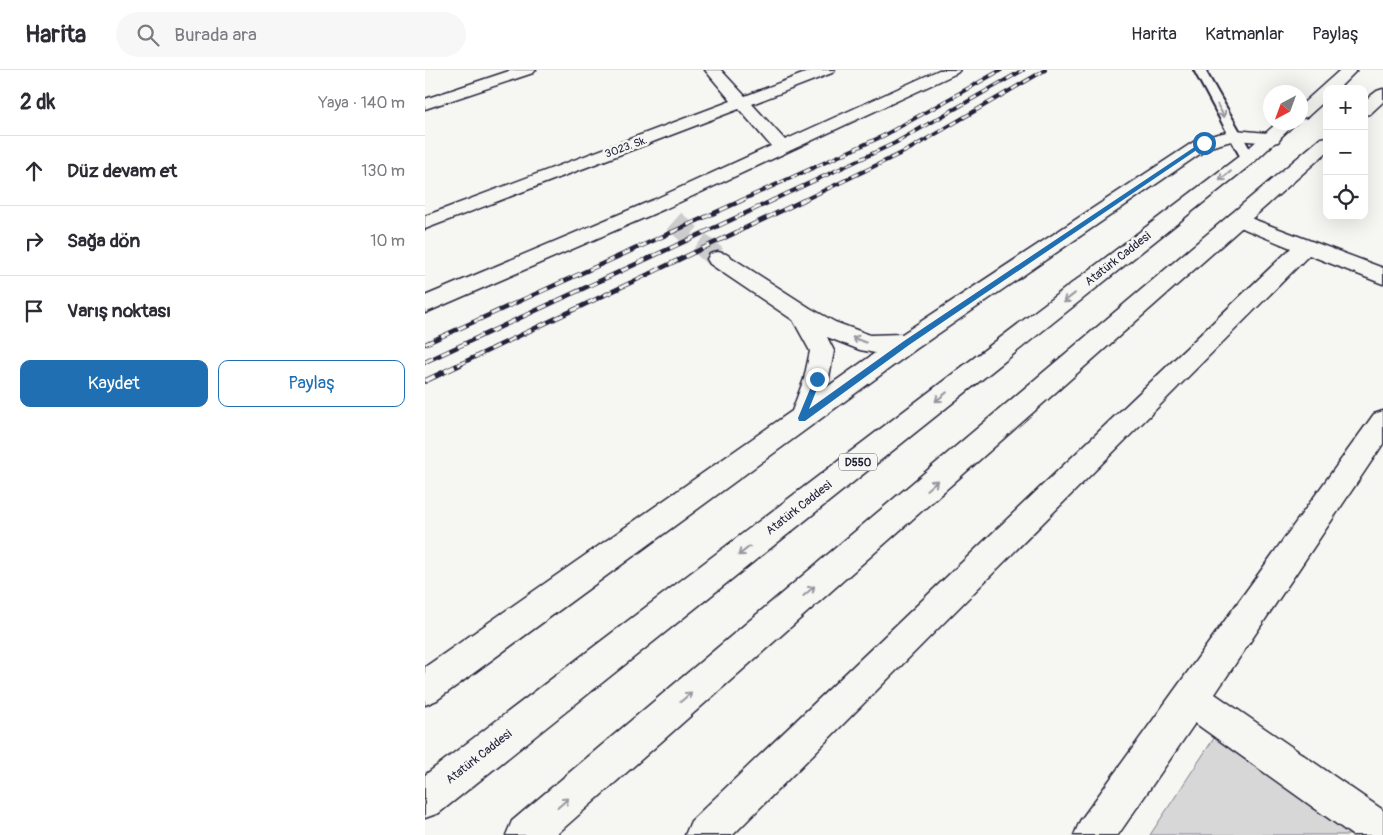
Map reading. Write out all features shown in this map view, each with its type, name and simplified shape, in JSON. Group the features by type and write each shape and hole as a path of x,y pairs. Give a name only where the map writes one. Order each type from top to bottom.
{"main road":[{"path":"425,104 528,70"},
{"path":"713,70 783,149"},
{"name":"3023. Sk.","path":"425,223 827,70"},
{"path":"425,305 660,204 952,70"},
{"path":"1332,85 1349,70"},
{"path":"1308,107 1323,93"},
{"path":"1368,107 1383,94"},
{"name":"Atatürk Caddesi","path":"425,800 1242,147 1281,130"},
{"path":"425,688 907,343 1204,143 1242,147"},
{"path":"526,835 919,497 1323,145"},
{"path":"660,204 674,221"},
{"path":"1237,219 1383,276"},
{"path":"705,835 1305,247"},
{"path":"718,259 802,314 827,328 869,344 907,343"},
{"path":"802,314 822,352 817,379 802,418"},
{"path":"1094,835 1191,700 1383,422"},
{"path":"1191,700 1383,833"}],"lane":[{"path":"1201,70 1199,71 1242,147"}],"shaded area":[{"path":"1218,732 1357,835 1150,835"}],"tunnel":[{"path":"674,221 718,259"}],"railway":[{"path":"740,201 883,136 1001,70"},
{"path":"771,201 895,143 1023,70"},
{"path":"802,201 908,150 1045,70"},
{"path":"425,344 743,200"},
{"path":"425,362 774,200"},
{"path":"458,365 804,200"},
{"path":"425,381 461,364"}],"route":[{"path":"817,379 802,418 907,343 1204,143"}]}
